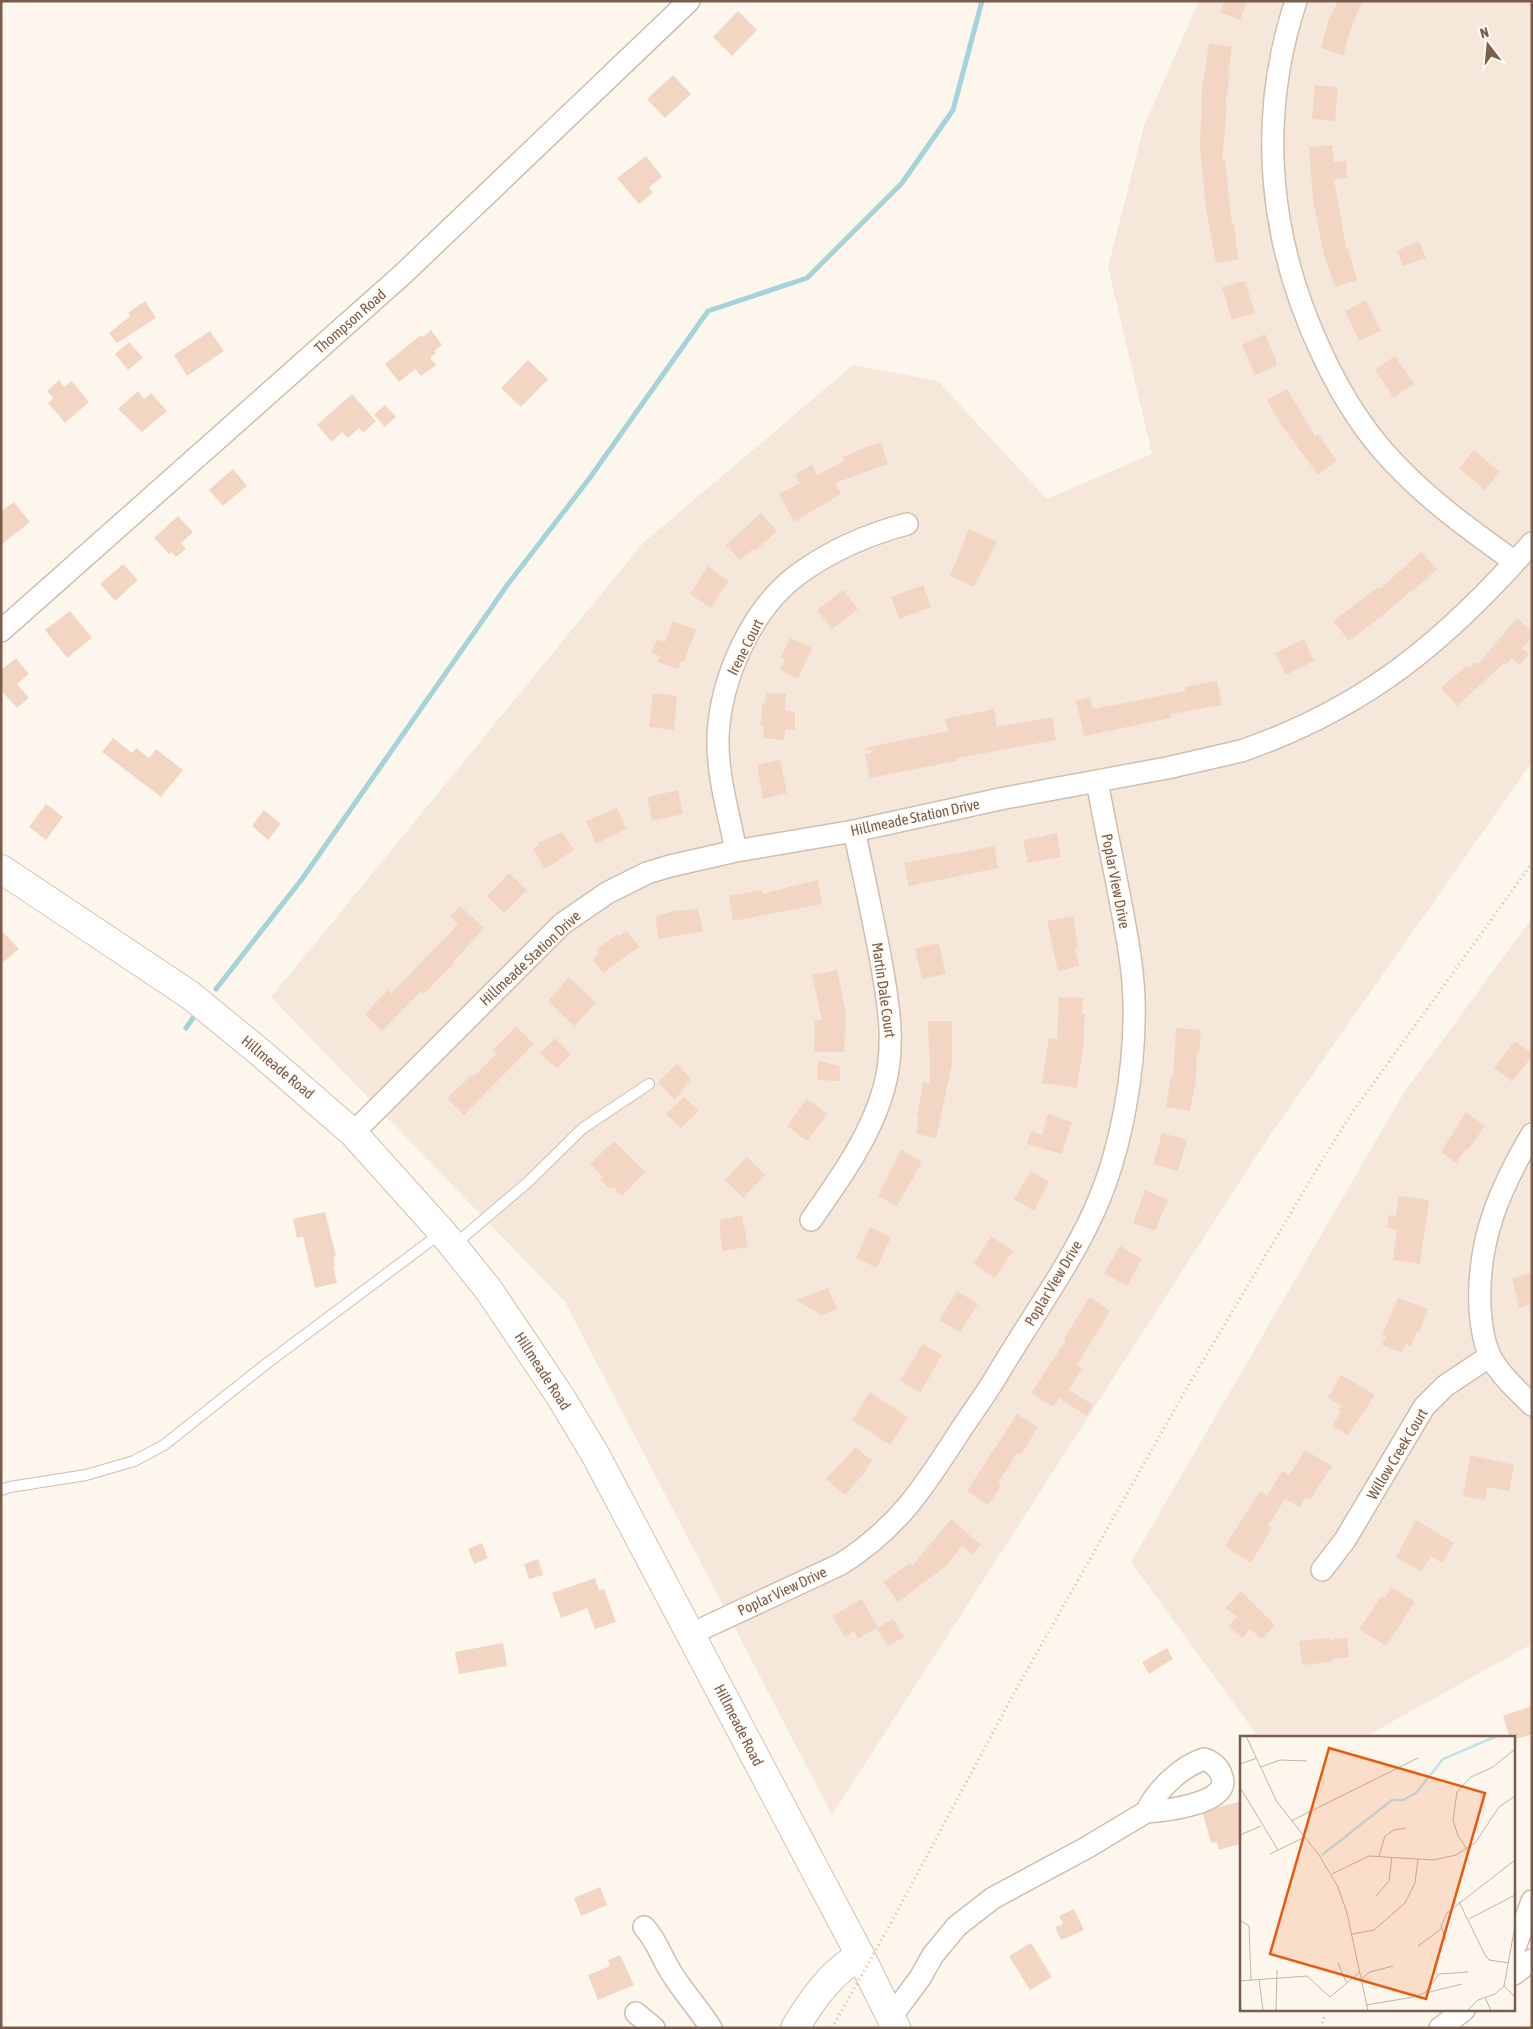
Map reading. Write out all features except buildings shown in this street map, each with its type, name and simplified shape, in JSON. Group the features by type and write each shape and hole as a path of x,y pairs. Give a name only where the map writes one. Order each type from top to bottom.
{"street":[{"name":"Thompson Road","path":"1,630 402,275 689,1"},
{"path":"1296,1 1279,70 1273,131 1274,183 1278,223 1300,305 1340,392 1394,464 1436,503 1515,562"},
{"name":"Irene Court","path":"736,851 718,749 726,687 735,660 770,602 800,573 851,543 907,524"},
{"name":"Hillmeade Station Drive","path":"353,1133 562,924 591,903 622,885 647,873 678,864 736,851 854,831 983,803 1097,782 1240,751 1288,733 1326,715 1384,681 1432,644 1489,591 1532,543"},
{"name":"Poplar View Drive","path":"691,1634 841,1564 863,1550 884,1533 907,1508 928,1480 985,1395 1054,1286 1095,1209 1116,1154 1132,1059 1134,998 1126,934 1097,782"},
{"name":"Martin Dale Court","path":"811,1220 846,1168 878,1106 891,1056 892,1034 889,1005 854,831"},
{"name":"Hillmeade Road","path":"4,876 190,995 270,1060 353,1133 448,1239 499,1305 560,1396 600,1462 894,2022"},
{"path":"1532,1134 1503,1188 1486,1234 1480,1278 1482,1328 1490,1356 1532,1406"},
{"name":"Willow Creek Court","path":"1322,1570 1345,1540 1424,1407 1445,1386 1490,1356"},
{"path":"894,2022 933,1955 958,1926 993,1898 1086,1848 1146,1812"},
{"path":"1516,1945 1532,1901"},
{"path":"644,1927 658,1944 667,1966 711,2028"},
{"path":"795,2028 808,2006 828,1981 843,1966 860,1955"},
{"path":"1516,1972 1532,1960"},
{"path":"1440,2028 1461,2012"},
{"path":"636,2013 654,2028"}],"lane":[{"path":"1,1490 86,1475 134,1461 164,1445 266,1364 528,1182 583,1128 650,1084"}],"path":[{"path":"832,2028 891,1923 1013,1695 1184,1393 1324,1157 1352,1113 1532,863"},
{"path":"1321,2028 1325,2014"}],"shaded area":[{"path":"1199,1 1532,1 1532,762 1266,1141 832,1815 565,1302 271,997 643,543 853,365 938,381 1047,499 1152,454 1108,267 1144,126"},
{"path":"1532,918 1532,1644 1367,1736 1258,1736 1131,1562 1403,1094"}],"waterway":[{"path":"216,989 302,879 508,584 589,479 708,311 807,278 902,183 953,110 982,1"},
{"path":"186,1028 193,1018"}]}
